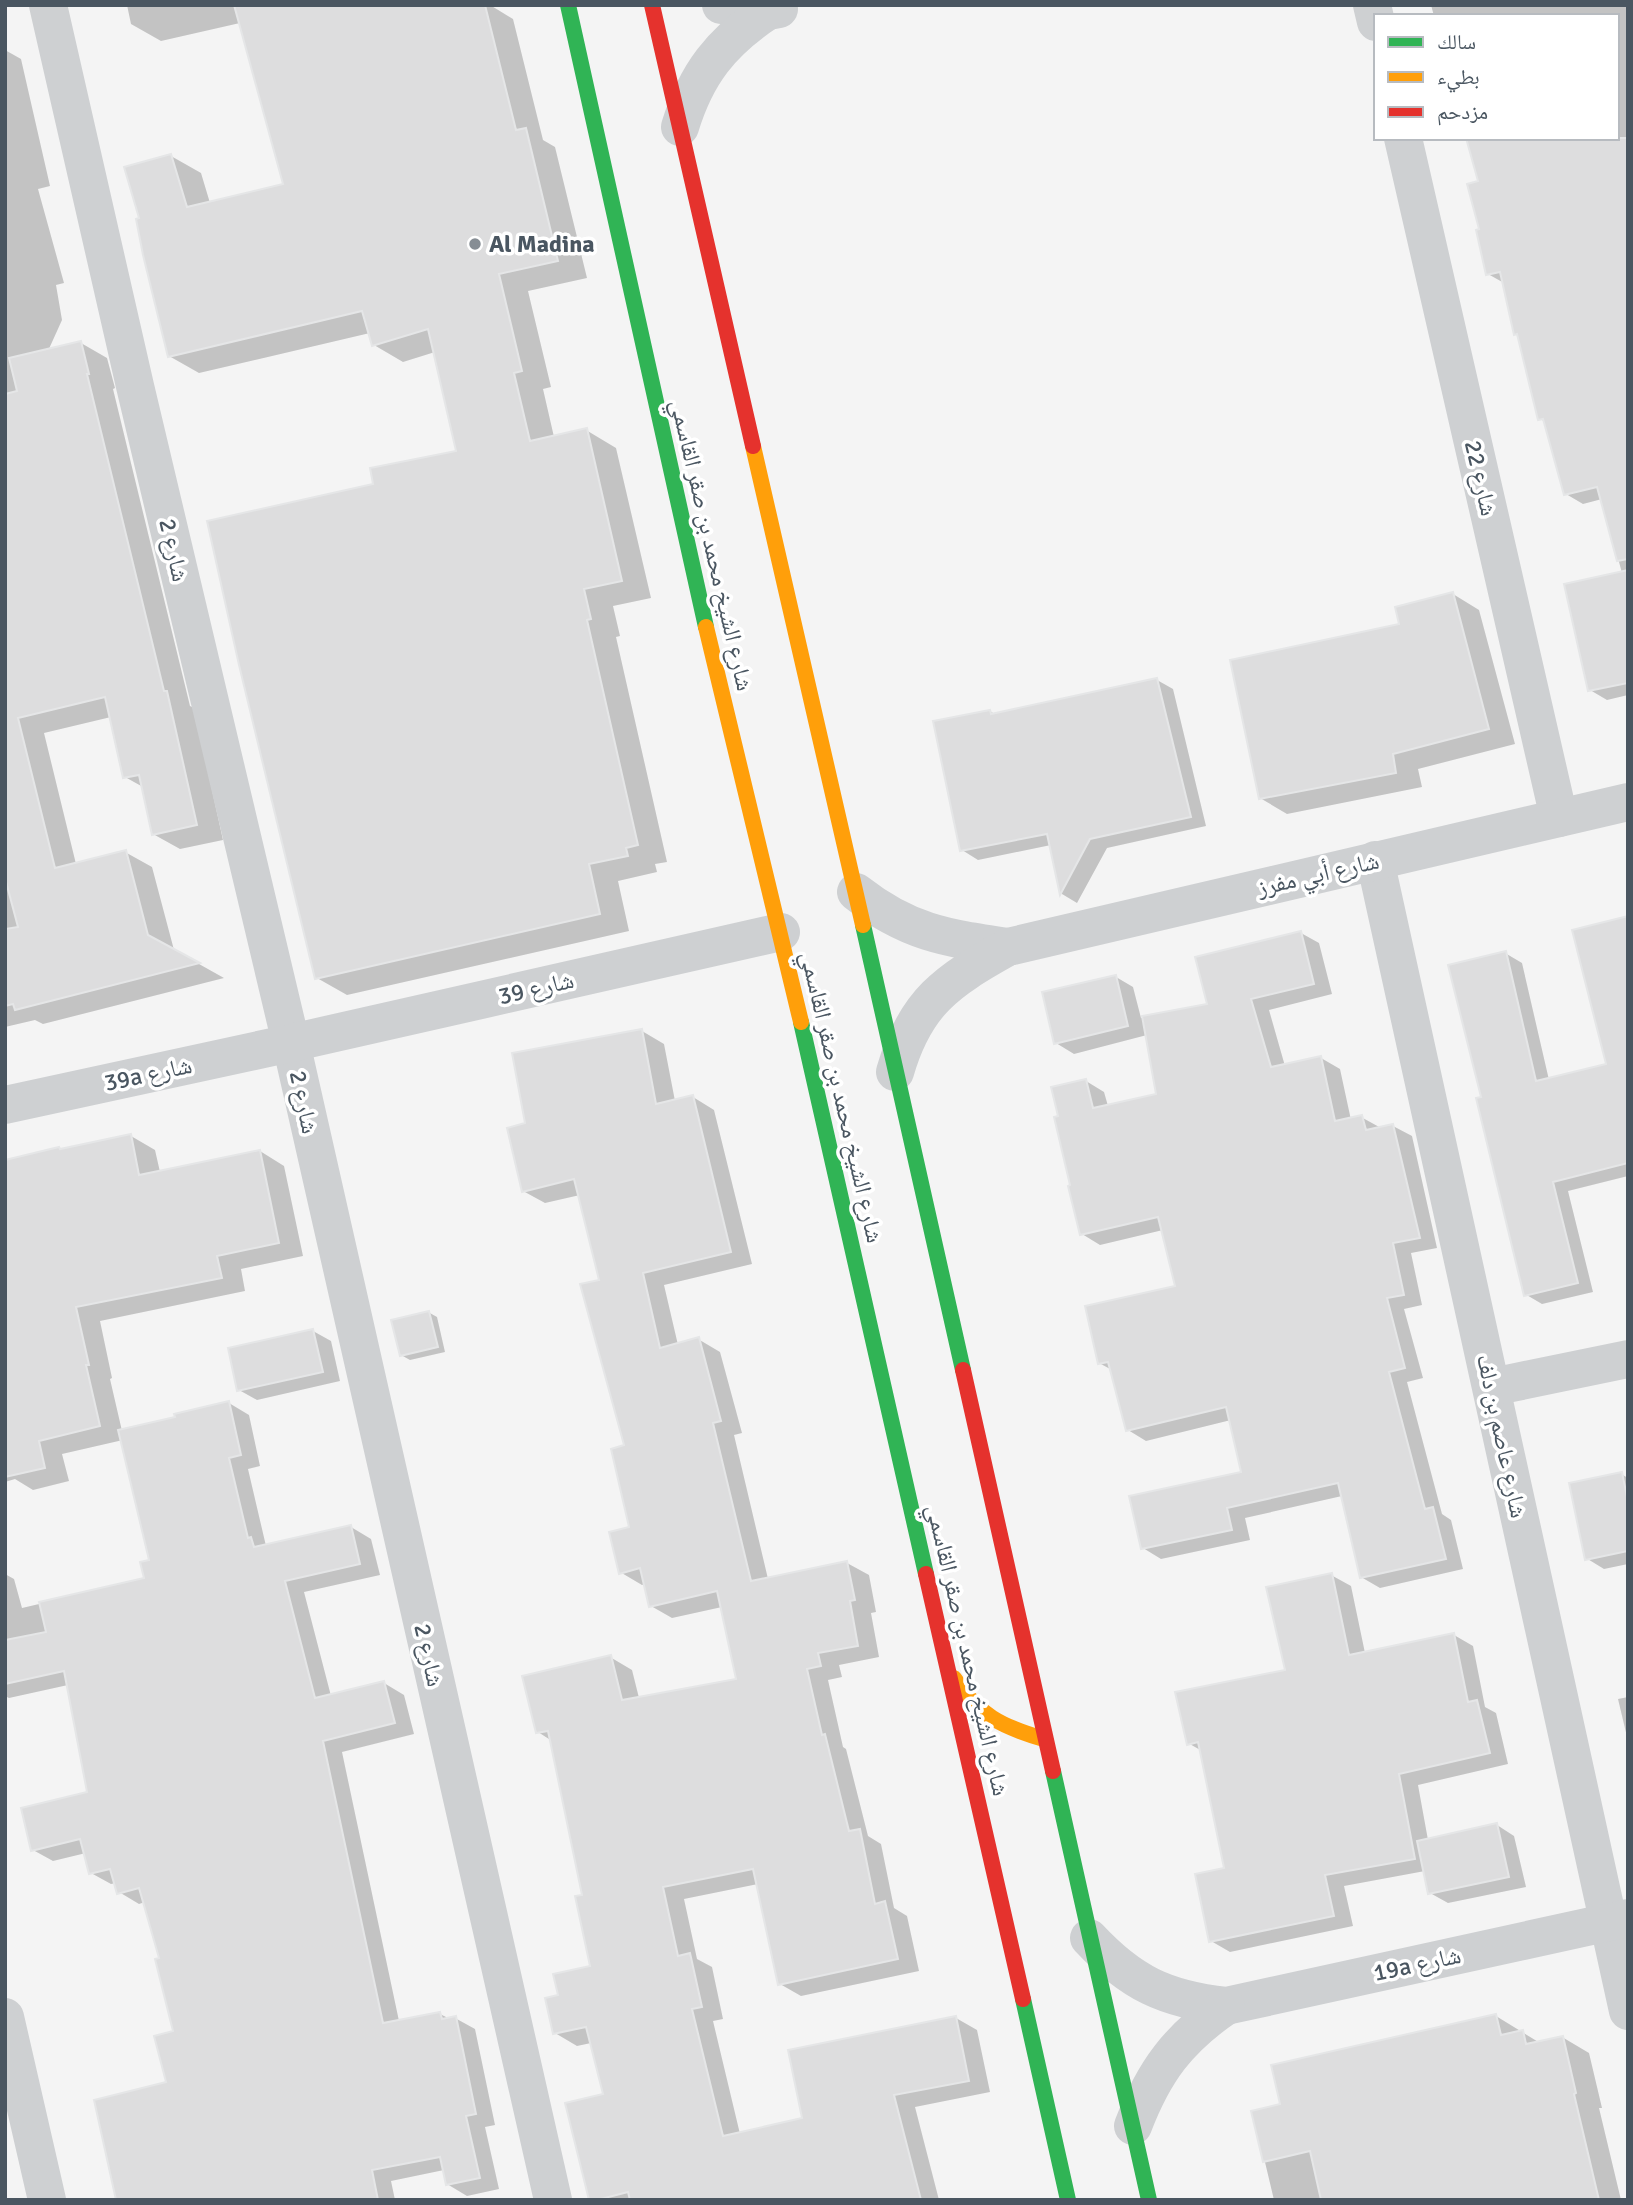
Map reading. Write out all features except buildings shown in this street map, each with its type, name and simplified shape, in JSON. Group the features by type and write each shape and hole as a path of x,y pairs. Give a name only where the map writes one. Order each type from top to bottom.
{"main road":[{"name":"شارع الشيخ محمد بن صقر القاسمي","path":"568,5 714,663 781,932 949,1670 1065,2197"},
{"path":"652,5 856,892 1149,2200"},
{"path":"949,1670 965,1698 979,1710 998,1723 1044,1739"}],"street":[{"name":"شارع 2","path":"48,5 141,412 291,1044 553,2200"},
{"path":"721,5 781,8"},
{"path":"680,127 687,104 712,60 738,33 781,8"},
{"name":"شارع 22","path":"1403,140 1559,818"},
{"name":"شارع أبي مفرز","path":"895,1072 909,1032 933,998 965,971 1008,947 1628,802"},
{"name":"شارع عاصم بن دلف","path":"1375,860 1492,1387 1618,1920 1628,2011"},
{"name":"شارع أبي مفرز","path":"856,892 874,906 916,929 939,936 1008,947"},
{"name":"شارع 39","path":"291,1044 781,932"},
{"name":"39a شارع","path":"5,1105 291,1044"},
{"path":"1492,1387 1628,1359"},
{"name":"19a شارع","path":"1089,1938 1111,1961 1164,1994 1195,2003 1226,2006 1618,1920"},
{"name":"19a شارع","path":"1133,2126 1144,2097 1165,2062 1200,2024 1226,2006"},
{"path":"5,2017 47,2200"}],"traffic: fast":[{"path":"568,5 706,627"},
{"path":"863,925 963,1370"},
{"path":"801,1022 926,1574"},
{"path":"1053,1771 1149,2200"},
{"path":"1023,1999 1068,2200"}],"traffic: slow":[{"path":"753,446 863,925"},
{"path":"706,627 801,1022"},
{"path":"954,1678 972,1701 992,1718 1016,1730 1044,1739"}],"traffic: jam":[{"path":"652,5 753,446"},
{"path":"963,1370 1053,1771"},
{"path":"926,1574 1023,1999"}],"place":[{"name":"Al Madina","path":"475,244"}]}
